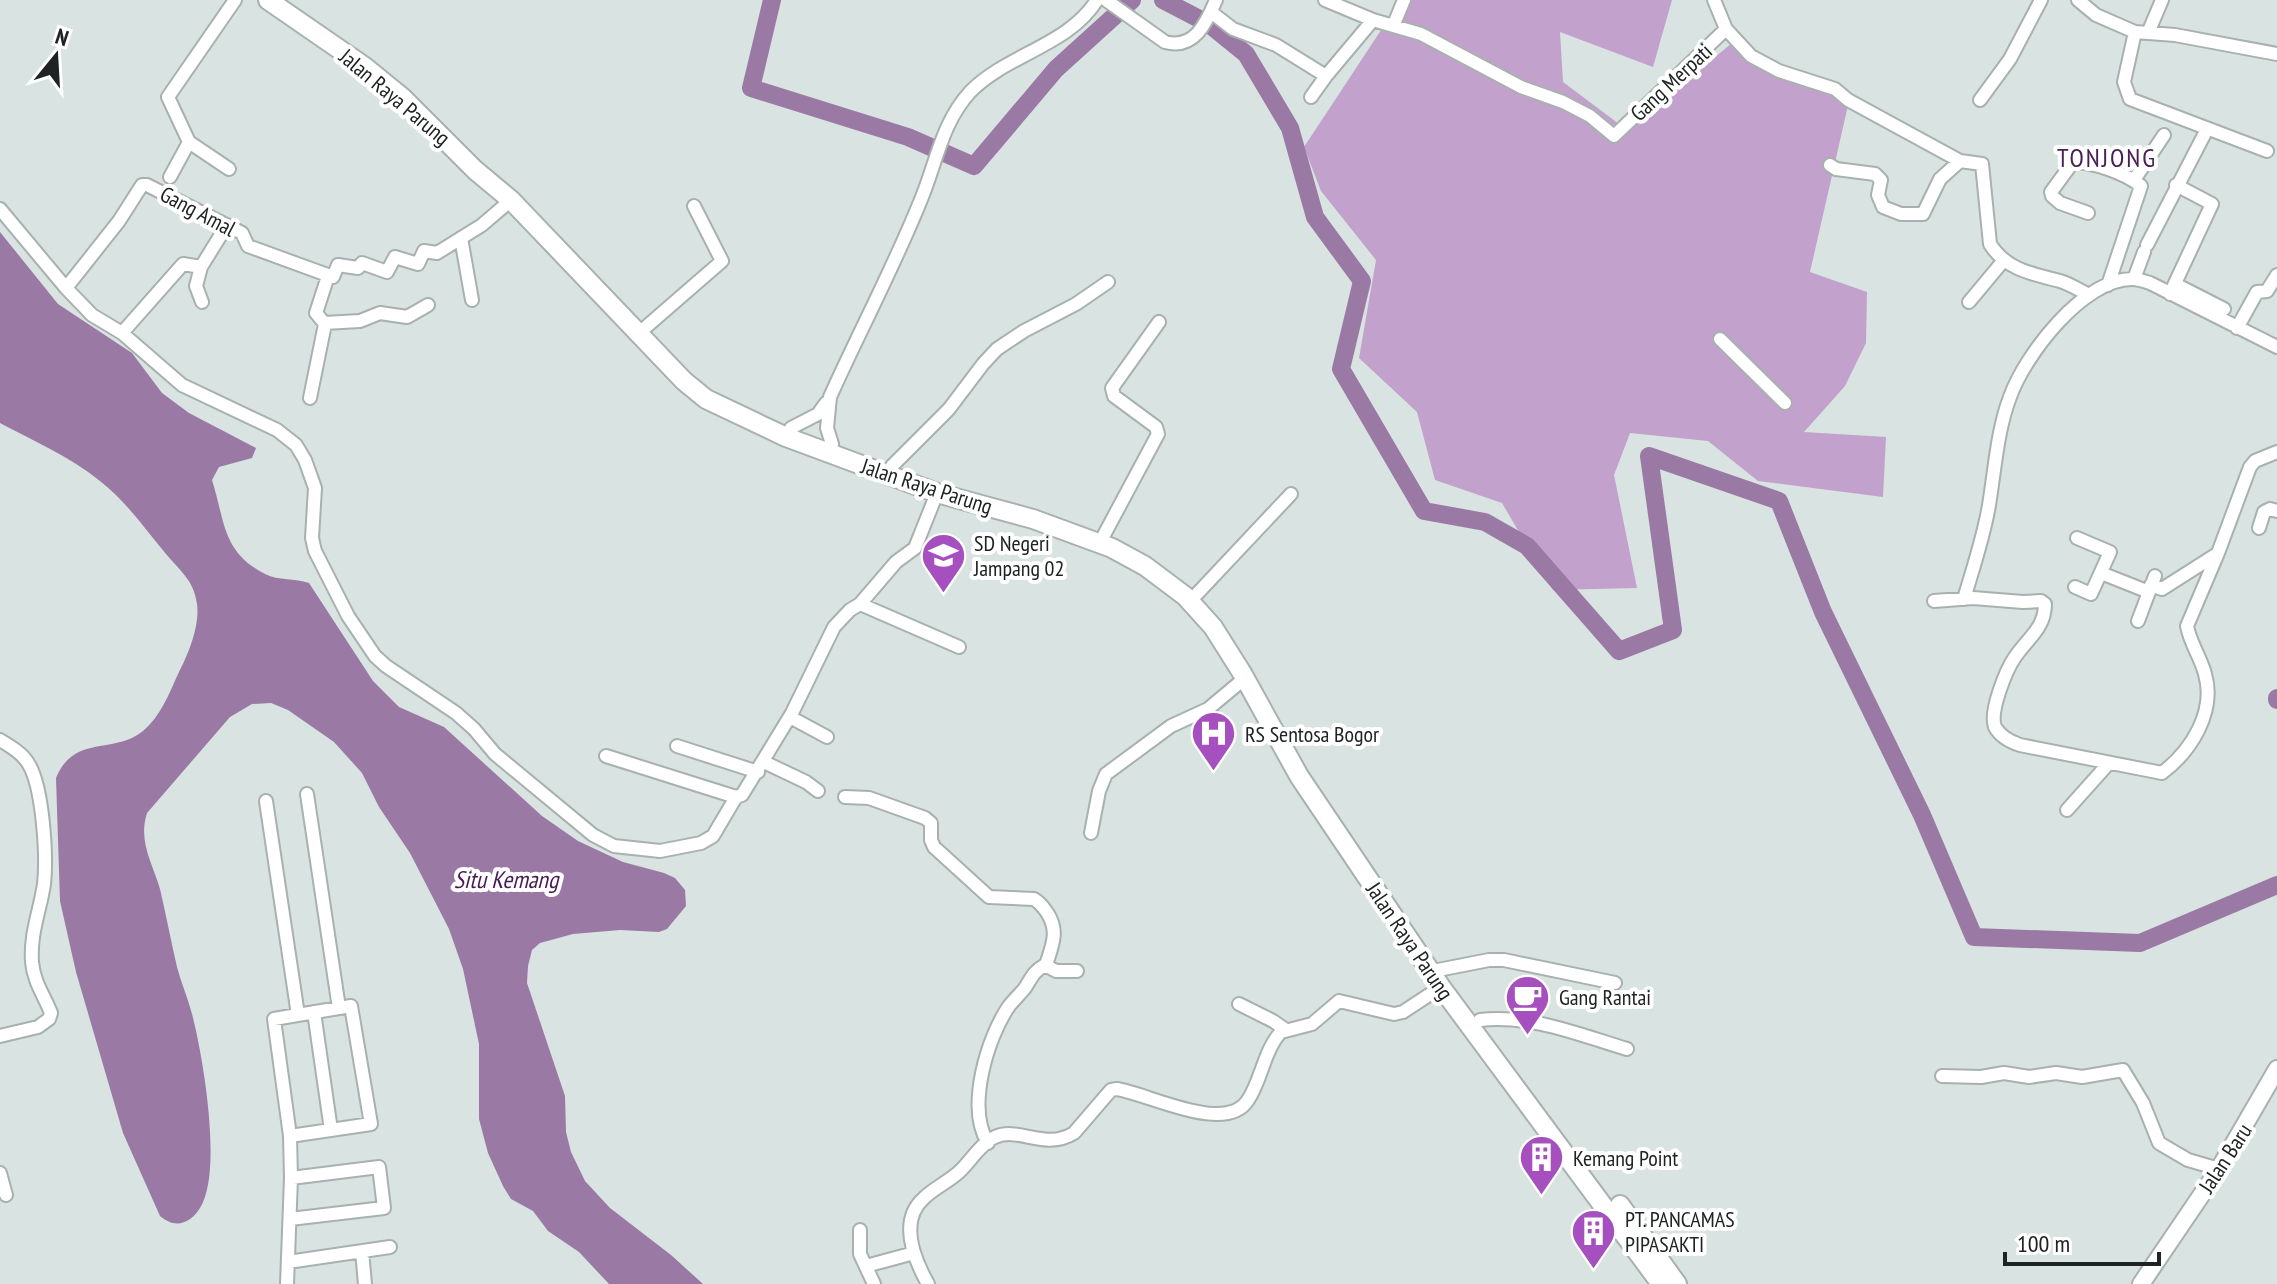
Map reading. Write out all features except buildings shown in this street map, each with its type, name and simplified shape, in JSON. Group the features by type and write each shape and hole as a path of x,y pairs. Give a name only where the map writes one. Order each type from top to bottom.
{"highway":[{"name":"Jalan Raya Parung","path":"268,0 365,67 403,98 475,170 511,200 684,381 706,399 786,437 937,493 1077,533 1145,566 1185,596 1213,627 1283,738"},
{"name":"Jalan Raya Parung","path":"284,0 367,58 415,99 552,229 690,375 713,394 791,428 941,485 1080,525 1104,535 1149,559 1195,596 1220,623 1283,738 1299,776 1439,978 1661,1284"},
{"name":"Jalan Raya Parung","path":"1439,978 1480,1020 1677,1284"}],"main road":[{"name":"Jalan Baru","path":"2141,1284 2219,1169 2277,1069"}],"street":[{"path":"229,169 189,142 168,97 235,0"},
{"path":"791,428 818,414 830,397 922,198 942,136 954,113 971,91 996,72 1067,31 1087,16 1097,0"},
{"path":"1325,0 1373,20 1394,24 1404,0"},
{"path":"1714,0 1726,29"},
{"path":"1980,100 2010,59 2041,0"},
{"path":"2078,0 2096,15 2142,32 2277,54"},
{"path":"2162,0 2142,32 2124,82 2130,99 2267,151"},
{"path":"1109,3 1165,42 1176,45 1186,43 1200,30 1212,8 1233,29 1276,45 1326,76"},
{"path":"1311,97 1373,20"},
{"name":"Gang Merpati","path":"1394,24 1421,34 1521,87 1563,102 1590,116 1614,136 1726,29 1755,59 1779,71 1835,89 1848,100 1960,161"},
{"path":"2134,180 2164,135"},
{"path":"2134,279 2176,185 2204,135"},
{"path":"170,177 189,142"},
{"path":"1830,165 1836,169 1875,174 1881,180 1878,195 1883,207 1901,214 1920,215 1940,179 1960,161 1982,164 1990,244 2004,260 2025,273 2064,282 2089,295"},
{"path":"2088,213 2060,203 2052,196 2051,192 2073,162 2100,167 2134,180 2141,186 2108,285"},
{"name":"Gang Amal","path":"66,288 119,221 142,185 227,225 244,235 248,246 328,276"},
{"path":"2172,289 2212,204 2176,185"},
{"path":"310,398 324,323 316,313 328,276 334,277 338,265 358,268 362,263 387,272 395,257 418,264 425,250 436,254 482,225 511,200"},
{"path":"646,327 722,261 694,206"},
{"path":"0,209 92,315 122,333 182,385 277,430 296,445 315,488 312,538 315,551 348,616 375,656 465,720 495,754 593,835 614,846 643,851 701,843 713,836 736,797"},
{"path":"202,302 196,286 201,267 227,225"},
{"path":"461,238 472,300"},
{"path":"1969,302 2004,260"},
{"path":"122,333 183,264 201,267"},
{"path":"2237,328 2257,292 2272,292 2277,275"},
{"path":"1964,599 1989,506 2009,398 2021,373 2052,328 2089,295 2108,285 2134,279 2172,289 2224,309"},
{"path":"892,466 949,409 997,349 1108,282"},
{"path":"2172,289 2237,328 2277,347"},
{"path":"324,323 360,321 380,313 407,317 428,305"},
{"path":"1104,535 1158,434 1156,427 1114,396 1112,388 1159,322"},
{"path":"1720,339 1785,403"},
{"path":"830,397 827,428 832,444"},
{"path":"1934,601 2041,601 2045,604 2041,626 2008,669 1993,713 1995,727 2002,736 2020,745 2162,773 2177,762 2195,735 2208,701 2205,674 2187,626 2250,467 2255,461 2277,452"},
{"path":"606,756 736,797 742,795 790,717 834,627 860,604 896,562 915,548 937,493"},
{"path":"1195,596 1291,494"},
{"path":"2259,528 2264,512 2270,509 2277,511"},
{"path":"2075,587 2091,594 2110,552 2077,538"},
{"path":"2101,573 2162,589 2218,553"},
{"path":"2138,621 2152,584"},
{"path":"860,604 959,647"},
{"path":"1091,833 1099,791 1106,774 1171,726 1208,709 1245,678"},
{"path":"790,717 827,737"},
{"path":"0,740 25,758 31,767 42,819 44,877 33,924 32,964 37,987 51,1013 49,1019 38,1027 0,1036"},
{"path":"677,746 761,767 806,782 818,791"},
{"path":"2067,810 2109,763"},
{"path":"307,794 339,1008"},
{"path":"845,797 869,798 925,818 931,823 934,847 989,897 1034,899 1040,902 1054,924 1055,932 1046,965 1032,974 997,1028 979,1093 978,1117 988,1143"},
{"path":"266,801 298,1015"},
{"path":"928,1284 914,1253 909,1227 913,1211 925,1196 946,1184 988,1143 1002,1135 1050,1141 1066,1138 1074,1133 1111,1090 1117,1089 1207,1113 1235,1112 1247,1102 1276,1037 1286,1030 1312,1024 1339,1001 1394,1014 1403,1012 1439,978 1489,960 1504,960 1615,983"},
{"path":"1046,965 1056,971 1077,971"},
{"path":"1239,1004 1286,1030"},
{"path":"287,1284 290,1136 274,1019 351,1006 371,1124 290,1136"},
{"path":"314,1012 331,1130"},
{"path":"1480,1020 1497,1018 1552,1027 1627,1049"},
{"path":"1942,1076 1981,1077 2004,1073 2029,1077 2056,1073 2082,1077 2123,1070 2137,1089 2159,1143 2188,1160 2219,1169"},
{"path":"290,1219 384,1208 379,1167 291,1178"},
{"path":"0,1173 6,1195"},
{"path":"860,1230 860,1254 874,1284"},
{"path":"288,1262 390,1247"},
{"path":"362,1251 365,1284"},
{"path":"866,1266 914,1253"}],"shaded area":[{"path":"1398,0 1672,0 1653,67 1560,32 1563,82 1627,130 1732,43 1849,101 1810,272 1867,292 1866,343 1845,386 1804,432 1886,437 1883,497 1758,481 1708,441 1630,433 1614,475 1637,588 1553,590 1502,503 1435,480 1417,412 1359,358 1376,260 1321,191 1304,147"}],"water":[{"name":"Situ Kemang","path":"0,232 58,304 132,353 162,393 189,413 256,448 252,458 219,467 212,480 227,534 240,556 270,576 309,583 373,681 399,707 444,727 542,816 578,841 623,862 675,878 685,890 686,906 667,929 659,932 620,930 573,934 540,943 532,950 527,983 565,1096 566,1132 571,1152 585,1181 610,1208 703,1284 609,1284 579,1252 548,1231 533,1211 511,1199 488,1153 479,1119 479,1044 463,969 449,929 410,853 379,807 362,773 334,742 288,710 271,703 252,704 230,717 147,813 144,833 147,851 160,889 177,967 196,1033 209,1113 210,1142 207,1191 200,1208 192,1218 182,1223 160,1216 123,1133 76,972 60,901 56,778 73,755 131,738 154,719 189,649 197,622 197,604 186,576 109,489 64,457 0,423"}],"waterway":[{"path":"772,0 751,88 908,137 974,166 1056,69 1132,0"},
{"path":"1163,0 1209,24 1246,54 1290,128 1315,217 1362,281 1341,369 1424,511 1485,522 1527,546 1619,651 1673,630 1649,456 1779,501 1823,612 1922,815 1974,937 2140,943 2277,885"}],"place":[{"name":"SD Negeri Jampang 02","path":"943,595"},
{"name":"RS Sentosa Bogor","path":"1214,773"},
{"name":"Gang Rantai","path":"1528,1036"},
{"name":"Kemang Point","path":"1542,1197"},
{"name":"PT. PANCAMAS PIPASAKTI","path":"1594,1271"}],"district":[{"name":"TONJONG","path":"2107,157"}]}
